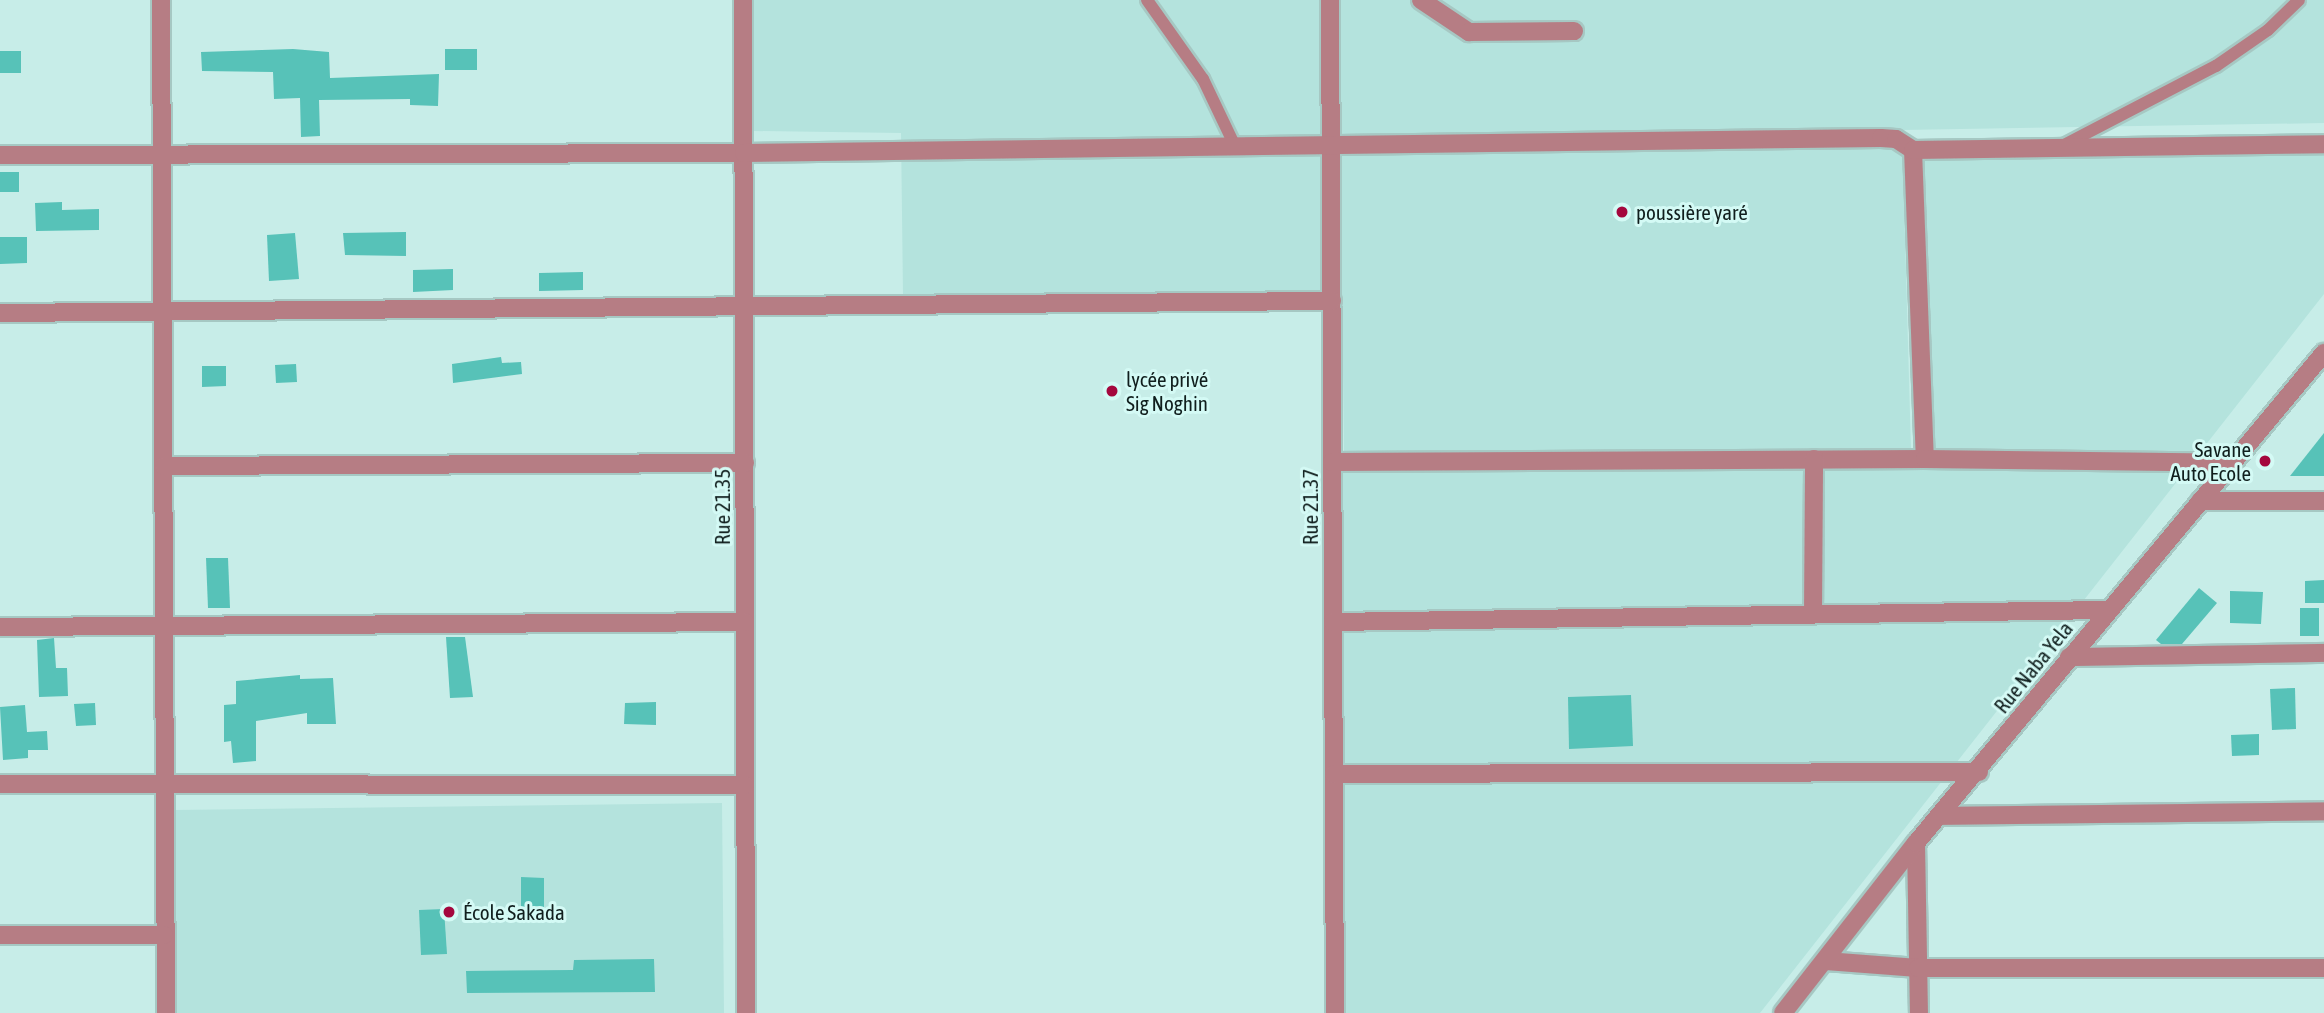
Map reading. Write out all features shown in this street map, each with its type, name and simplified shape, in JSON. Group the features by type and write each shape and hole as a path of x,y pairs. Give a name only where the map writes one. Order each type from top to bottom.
{"street":[{"path":"161,0 166,1013"},
{"name":"Rue 21.35","path":"743,0 746,1013"},
{"name":"Rue 21.37","path":"1330,0 1335,1013"},
{"path":"1421,0 1469,32 1573,31"},
{"path":"0,155 744,153 1331,142 1881,138 1896,139 1913,150 2324,144"},
{"path":"1913,150 1925,459"},
{"path":"0,313 1332,301"},
{"name":"Rue Naba Yela","path":"1783,1013 1916,843 1979,772 2069,657 2324,353"},
{"path":"1813,614 1814,459"},
{"path":"1332,462 1925,459 2231,463"},
{"path":"164,466 745,463"},
{"path":"2200,501 2324,501"},
{"path":"1333,622 2109,610"},
{"path":"0,627 745,622"},
{"path":"2069,657 2324,653"},
{"path":"1334,774 1979,772"},
{"path":"0,785 164,782 746,785"},
{"path":"1942,816 2324,811"},
{"path":"1916,843 1919,1013"},
{"path":"0,935 164,935"},
{"path":"1826,961 1919,968 2324,968"}],"lane":[{"path":"1147,0 1203,79 1234,144"},
{"path":"2057,148 2216,66 2268,30 2299,0"}],"shaded area":[{"path":"751,0 2324,0 2324,123 1902,130 1911,450 1344,452 1342,294 903,295 901,133 753,131"},
{"path":"2324,143 2324,294 1760,1013 1346,1013 1339,470 1933,466 1923,145"},
{"name":"École Sakada","path":"722,803 724,1013 177,1013 175,810"}],"building":[{"path":"293,49 329,52 330,78 439,74 438,106 410,105 410,99 319,100 320,136 301,137 300,98 274,99 273,72 202,71 201,52"},
{"path":"445,49 477,49 477,70 445,70"},
{"path":"0,51 21,51 21,73 0,73"},
{"path":"0,172 19,172 19,192 0,192"},
{"path":"62,202 62,210 99,209 99,230 36,231 35,203"},
{"path":"406,232 406,256 345,255 343,233"},
{"path":"295,233 299,279 269,281 267,235"},
{"path":"0,237 27,237 27,263 0,264"},
{"path":"453,269 453,290 413,292 413,270"},
{"path":"583,272 583,290 539,291 539,273"},
{"path":"501,357 502,363 521,362 522,374 453,383 452,364"},
{"path":"296,364 297,382 276,383 275,365"},
{"path":"202,366 226,366 226,386 202,387"},
{"path":"2324,433 2324,476 2290,476"},
{"path":"206,558 228,558 230,608 208,608"},
{"path":"2324,580 2324,603 2305,603 2305,581"},
{"path":"2199,588 2217,603 2182,644 2161,644 2156,640"},
{"path":"2230,591 2263,592 2261,624 2230,623"},
{"path":"2300,608 2319,608 2319,636 2300,636"},
{"path":"446,637 465,637 473,697 450,698"},
{"path":"54,638 56,668 67,668 68,696 39,697 37,640"},
{"path":"300,675 300,679 333,678 336,724 307,724 307,713 256,721 256,761 233,763 231,741 224,742 224,705 236,704 236,681"},
{"path":"2295,688 2296,729 2272,730 2270,689"},
{"path":"1631,695 1633,746 1569,749 1568,697"},
{"path":"656,702 656,725 624,724 625,703"},
{"path":"95,703 96,725 76,726 74,704"},
{"path":"25,705 27,732 47,731 48,750 28,750 28,758 3,760 0,707"},
{"path":"2259,734 2259,755 2232,756 2231,735"},
{"path":"521,877 544,878 544,909 521,909"},
{"path":"444,909 447,954 421,955 419,910"},
{"path":"654,959 655,992 467,993 466,971 573,970 574,960"}],"place":[{"name":"poussière yaré","path":"1622,212"},
{"name":"lycée privé Sig Noghin","path":"1112,391"},
{"name":"Savane Auto Ecole","path":"2265,461"},
{"name":"École Sakada","path":"449,912"}]}
